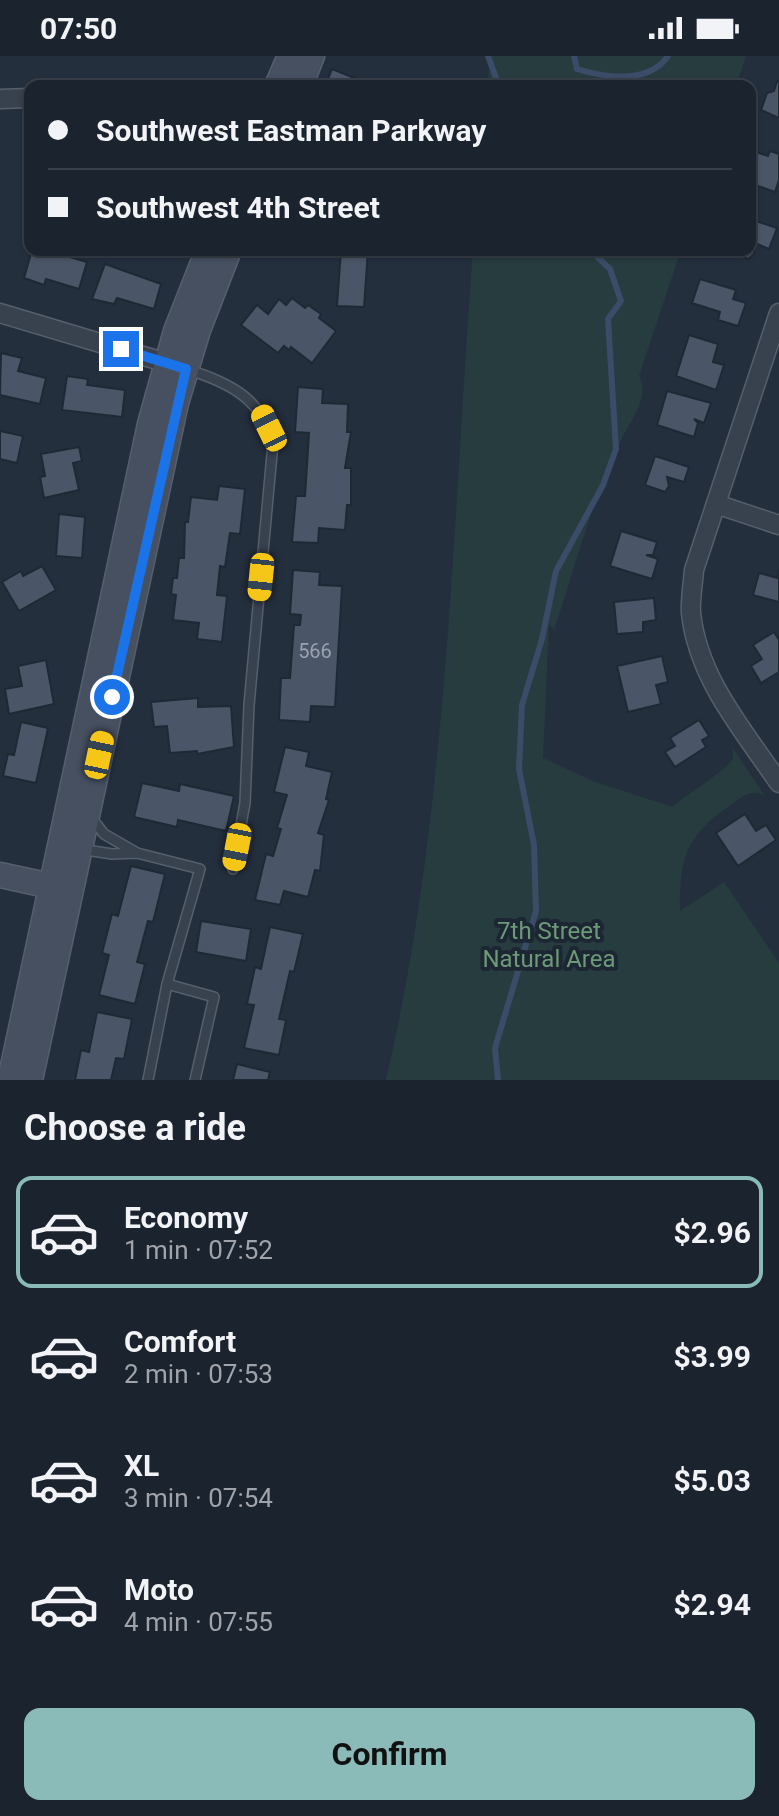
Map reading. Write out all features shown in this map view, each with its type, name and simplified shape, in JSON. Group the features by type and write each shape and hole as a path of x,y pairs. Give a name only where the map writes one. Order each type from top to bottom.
{"main road":[{"path":"280,80 290,56"},
{"path":"302,80 312,56"},
{"path":"30,1080 87,813 176,366 184,309 206,256"},
{"path":"10,1080 150,424 226,256"},
{"path":"79,752 82,785 72,834 79,849"},
{"path":"0,875 51,886"}],"street":[{"path":"0,99 24,98"},
{"path":"0,313 176,366"},
{"path":"779,313 694,570 691,611 697,642 713,684 779,783"},
{"path":"716,504 779,525"}],"lane":[{"path":"176,366 215,378 252,400 265,419 273,443 250,693 245,803 233,869"},
{"path":"87,813 104,834 137,853 200,869 167,984 148,1080"},
{"path":"79,849 112,854 137,853"},
{"path":"167,984 214,997 195,1080"}],"green space":[{"path":"491,56 746,56 738,80 488,80"},
{"name":"7th Street Natural Area","path":"473,256 679,256 639,376 642,389 640,402 596,501 554,630 549,624 543,758 595,782 673,807 728,765 733,757 732,747 765,796 752,793 744,796 717,815 696,837 684,862 680,911 724,882 779,963 779,1080 386,1080 407,978 423,875 436,771"}],"building":[{"path":"332,69 360,80 327,80"},
{"path":"777,81 779,118 761,110 767,93 774,91"},
{"path":"770,151 779,154 779,180 775,192 756,185 756,152 768,156"},
{"path":"756,221 777,228 769,249 756,243"},
{"path":"30,256 67,256 87,262 79,289 46,279 44,285 24,278"},
{"path":"341,256 368,256 364,307 337,306"},
{"path":"105,264 161,284 154,309 117,298 114,304 92,299"},
{"path":"700,279 736,290 733,299 746,303 738,326 718,320 720,312 692,303"},
{"path":"292,298 305,308 308,305 321,314 319,318 336,331 312,363 291,347 289,350 284,346 278,353 241,325 257,305 268,314 279,299 286,305"},
{"path":"689,335 718,344 713,362 724,365 716,390 676,376"},
{"path":"1,353 22,358 18,371 46,378 40,404 0,395"},
{"path":"67,376 88,379 87,385 125,390 122,417 62,410"},
{"path":"298,387 323,389 322,403 348,404 347,432 351,432 345,468 351,468 351,505 347,505 345,530 319,528 318,543 292,542 296,496 305,496 309,433 295,432"},
{"path":"667,391 711,403 704,423 694,419 698,423 694,437 657,425"},
{"path":"0,431 23,436 17,463 0,459"},
{"path":"79,447 82,461 73,463 79,490 44,498 40,477 45,476 41,454"},
{"path":"655,456 689,467 684,482 667,477 669,486 665,492 645,485"},
{"path":"219,486 245,489 240,534 230,533 225,567 220,566 217,595 227,596 222,642 197,639 199,623 173,620 176,595 171,594 179,558 184,558 185,522 188,522 191,497 217,500"},
{"path":"59,514 85,517 82,558 56,556"},
{"path":"621,531 657,542 653,555 646,555 658,559 652,579 610,566"},
{"path":"42,566 56,590 19,611 2,582 21,571 23,576"},
{"path":"293,570 320,572 319,585 342,586 335,707 311,706 310,722 279,720 281,678 290,678 294,625 300,625 301,615 290,614"},
{"path":"779,570 779,602 753,595 759,573 777,578"},
{"path":"654,598 656,620 643,622 643,632 617,634 614,602"},
{"path":"774,632 779,640 779,672 761,683 751,666 762,659 753,645"},
{"path":"662,656 668,682 656,685 661,704 628,712 617,666"},
{"path":"46,660 54,704 9,714 5,689 22,686 18,666"},
{"path":"198,698 198,707 231,706 234,747 197,754 197,751 170,753 167,726 154,727 151,702"},
{"path":"699,720 709,736 702,740 706,747 675,767 665,752 675,746 670,738"},
{"path":"21,722 48,728 36,783 3,776 8,754 14,755"},
{"path":"285,747 309,752 306,766 332,772 326,799 329,800 318,833 324,835 320,871 315,870 308,897 284,891 280,905 255,900 266,854 273,856 281,829 277,828 287,795 274,792"},
{"path":"142,783 179,791 180,784 234,796 226,831 178,820 177,827 134,817"},
{"path":"745,814 756,831 766,825 776,840 738,866 716,833"},
{"path":"131,866 165,874 153,922 148,921 137,962 145,964 135,1004 99,995 109,955 102,953 112,914 118,916"},
{"path":"201,921 251,929 246,961 196,952"},
{"path":"270,927 303,934 294,972 290,971 279,1019 286,1020 279,1055 244,1048 254,1005 247,1004 255,967 261,969"},
{"path":"97,1012 132,1019 124,1059 116,1058 111,1080 75,1080 81,1050 89,1052"},
{"path":"237,1064 270,1072 268,1080 233,1080"}],"waterway":[{"path":"488,56 497,80"},
{"path":"574,56 577,69 614,76 639,75 650,71 668,56"},
{"path":"498,1080 495,1048 536,911 534,845 519,769 522,705 542,639 556,571 603,485 616,449 608,319 621,301 610,269 596,256"}],"route":[{"path":"112,697 186,369 121,349"}]}
